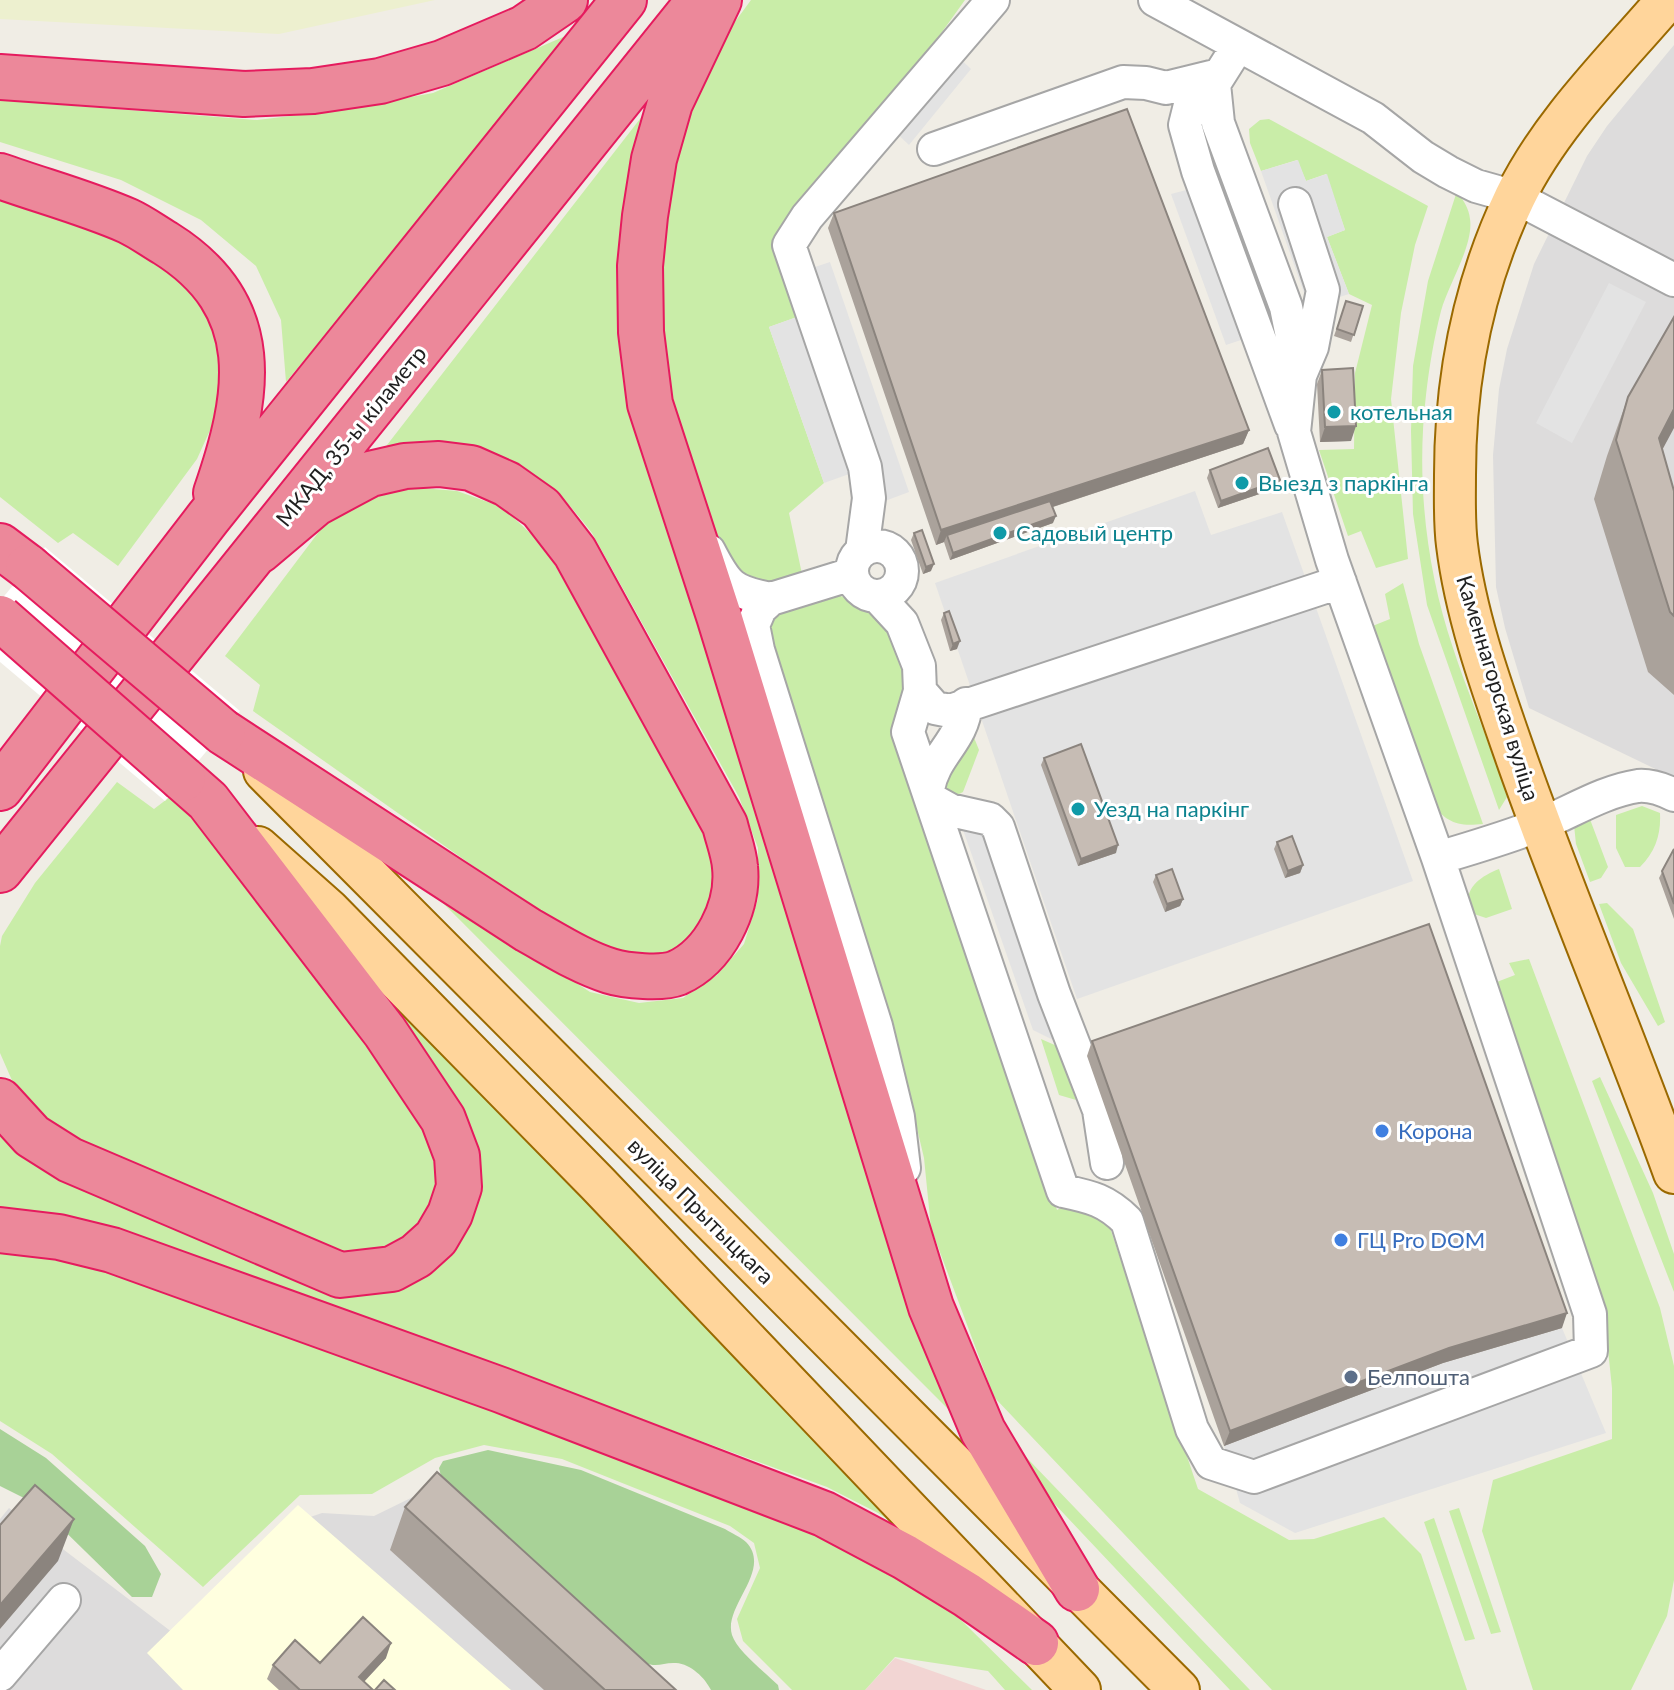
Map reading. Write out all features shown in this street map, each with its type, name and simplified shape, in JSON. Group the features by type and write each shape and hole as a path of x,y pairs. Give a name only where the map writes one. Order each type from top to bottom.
{"highway":[{"path":"0,77 244,94 313,91 380,81 442,63 524,28 565,0"},
{"path":"0,788 208,518 624,0"},
{"name":"МКАД, 35-ы кіламетр","path":"0,888 11,857 700,0"},
{"path":"719,0 670,103 654,159 640,266 641,332 650,404 719,616 931,1307 983,1431 1077,1589"},
{"path":"0,176 129,221 182,254 214,285 232,315 242,346 243,375 234,442 208,518"},
{"path":"14,557 227,735 528,930 571,954 611,971 639,976 675,974 700,958 727,918 734,895 735,866 725,825 575,552 541,508 507,484 471,468 439,464 405,466 370,474 316,503 259,551"},
{"path":"0,618 195,790 385,1032 443,1119 457,1156 459,1187 450,1214 436,1238 416,1256 392,1269 340,1275 70,1160 32,1136 0,1101"},
{"path":"0,1230 59,1237 112,1250 501,1390 824,1514 905,1557 1036,1643"}],"main road":[{"name":"Каменнагорская вуліца","path":"1667,0 1561,124 1534,164 1515,197 1483,273 1458,386 1454,508 1464,585 1499,708 1540,825 1674,1173"},
{"name":"вуліца Прытыцкага","path":"227,735 1179,1690"},
{"path":"195,790 329,910 586,1171 1080,1690"}],"lane":[{"path":"993,0 795,231 789,245 865,467 869,498 857,562 857,586 868,595 878,597 902,623 919,666 920,691 908,732 1063,1191 1094,1197 1113,1207 1127,1221 1192,1429 1211,1463 1254,1477 1591,1351 1590,1314 1438,858 1340,582 1296,438 1198,171 1185,125 1190,105 1216,80 1238,46"},
{"path":"1155,0 1373,118 1423,157 1448,172 1476,186 1515,197 1674,280"},
{"path":"934,149 1123,82 1166,88 1216,80"},
{"path":"1216,80 1218,123 1286,307 1300,375 1296,438 1289,463 1272,472"},
{"path":"1295,204 1323,290 1312,347 1300,375"},
{"path":"1286,307 1299,317 1309,317 1321,306"},
{"path":"666,451 711,554 729,585 748,595 771,599"},
{"path":"878,597 895,589 902,576 901,562 892,551 878,546 857,562 771,599 760,609 753,625 758,650 876,1026 898,1117 914,1252"},
{"path":"920,691 935,708 950,711 1340,582"},
{"path":"930,795 936,763 959,734 966,704"},
{"path":"1438,858 1540,825 1594,800 1640,786 1674,795"},
{"path":"930,795 950,810 990,819 998,827 1054,994 1099,1110 1107,1163"},
{"path":"0,1675 64,1600"}],"shaded area":[{"path":"0,0 435,0 279,34 0,19"},
{"path":"1674,45 1674,778 1529,708 1496,587 1493,455 1499,389 1507,349 1534,264 1587,156 1607,126"},
{"path":"954,53 971,69 909,145 892,129"},
{"path":"1298,160 1306,181 1327,174 1345,230 1327,237 1349,294 1309,307 1261,171"},
{"path":"1194,188 1247,338 1226,345 1171,194"},
{"path":"830,262 909,492 885,501 806,270"},
{"path":"1609,283 1646,302 1572,443 1536,423"},
{"path":"797,317 852,473 824,483 769,327"},
{"path":"1195,491 1211,535 1282,512 1413,881 1077,999 935,583"},
{"path":"961,824 987,836 1061,1044 1033,1030"},
{"path":"1562,1328 1606,1433 1295,1533 1240,1503 1224,1446 1443,1363"},
{"path":"421,1493 636,1690 0,1690 0,1519 9,1508 181,1639 290,1524 322,1513 374,1516"},
{"path":"298,1505 511,1690 183,1690 147,1653"},
{"path":"895,1658 986,1690 865,1690"}],"green space":[{"path":"751,0 965,0 906,82 775,244 776,260 797,317 769,327 824,483 789,513 802,574 755,592 729,582 675,414 664,351 659,239 678,140 715,49"},
{"path":"577,31 286,382 281,320 256,266 201,220 121,180 0,142 0,100 257,120 333,111 433,93"},
{"path":"657,97 626,286 953,1414 420,880 590,992 639,1003 683,998 717,975 744,944 758,899 758,848 739,797 592,533 574,511 540,479 505,464 463,457 380,454"},
{"path":"1269,119 1428,206 1415,245 1401,313 1391,399 1408,559 1376,568 1361,531 1348,536 1319,450 1354,449 1355,373 1372,305 1349,294 1327,237 1345,230 1326,174 1306,181 1297,160 1261,171 1250,143 1249,129 1260,120"},
{"path":"1457,191 1468,211 1470,229 1464,253 1444,301 1432,353 1423,427 1423,491 1430,555 1444,618 1507,797 1499,810 1427,605 1413,514 1413,366 1428,281"},
{"path":"0,197 134,244 187,277 226,336 221,406 197,459 118,566 73,533 58,543 0,497"},
{"path":"410,487 457,491 502,507 544,546 708,833 718,871 713,910 691,942 661,955 633,956 547,918 253,711 260,685 225,656 324,525 369,498"},
{"path":"1403,583 1419,644 1483,824 1453,822 1429,802 1370,627 1390,619 1385,594"},
{"path":"838,595 878,611 913,669 898,733 1057,1210 1074,1201 1105,1213 1198,1489 1289,1540 1314,1539 1384,1517 1421,1554 1467,1690 1272,1690 994,1397 931,1228 924,1158 911,1103 763,624 793,602"},
{"path":"969,725 979,750 963,792 955,796 943,789"},
{"path":"117,782 154,809 171,796 248,881 426,1121 438,1157 435,1197 427,1214 402,1240 385,1249 366,1253 345,1254 315,1248 52,1127 18,1094 0,1053 2,936 35,883"},
{"path":"1642,806 1660,813 1660,828 1654,848 1640,867 1625,867 1616,848 1616,815"},
{"path":"1588,814 1608,867 1601,878 1590,882 1576,844 1574,825"},
{"path":"1499,869 1512,909 1486,918 1468,912 1468,896 1474,884"},
{"path":"1607,903 1633,929 1665,1022 1658,1026 1621,963 1599,904"},
{"path":"340,950 926,1545 878,1513 827,1487 145,1238 58,1215 0,1211 0,1125 327,1285 471,1213"},
{"path":"1529,959 1660,1308 1674,1366 1674,1580 1667,1616 1631,1690 1533,1690 1482,1531 1493,1480 1612,1439 1612,1388 1605,1321 1489,985 1515,975 1509,963"},
{"path":"1041,1039 1057,1046 1076,1100 1059,1095"},
{"path":"1600,1077 1653,1193 1674,1254 1674,1292 1592,1081"},
{"path":"0,1253 53,1256 186,1294 887,1560 963,1622 1032,1690 1005,1690 988,1671 895,1657 865,1690 792,1690 743,1641 737,1619 760,1568 754,1543 730,1526 562,1459 484,1445 435,1458 372,1494 300,1495 203,1587 52,1454 0,1421"},
{"path":"0,1429 46,1458 145,1546 161,1574 152,1597 132,1597 38,1505 0,1486"},
{"path":"488,1450 581,1470 725,1529 744,1540 753,1553 754,1564 734,1612 732,1635 752,1662 778,1685 779,1690 711,1690 701,1676 687,1666 645,1663 442,1480 439,1468 443,1461"},
{"path":"1026,1457 1250,1690 1230,1690 1049,1498"},
{"path":"1459,1508 1501,1632 1491,1634 1449,1511"},
{"path":"1434,1518 1475,1639 1465,1641 1424,1522"}],"pier":[{"path":"45,547 240,711 165,801 0,662 0,601"}],"building":[{"path":"1127,109 1249,430 941,530 834,213"},
{"path":"1346,301 1363,306 1354,335 1337,329"},
{"path":"1674,317 1674,409 1659,438 1674,491 1674,616 1670,612 1616,440 1628,397"},
{"name":"котельная","path":"1353,368 1356,426 1325,427 1322,370"},
{"name":"Выезд з паркінга","path":"1268,448 1280,480 1221,501 1210,470"},
{"name":"Садовый центр","path":"1050,501 1056,516 953,553 947,535"},
{"path":"922,530 934,564 926,567 914,533"},
{"path":"949,611 960,641 953,644 944,613"},
{"name":"Уезд на паркінг","path":"1081,744 1118,845 1081,859 1044,758"},
{"path":"1292,836 1303,865 1288,871 1277,842"},
{"path":"1674,849 1674,904 1662,871"},
{"path":"1172,869 1183,899 1167,904 1156,875"},
{"name":"ГЦ Pro DOM","path":"1429,924 1567,1313 1449,1348 1230,1431 1092,1041"},
{"path":"437,1472 676,1690 605,1690 405,1507"},
{"path":"35,1485 74,1519 0,1605 0,1525"},
{"path":"363,1617 391,1643 359,1677 373,1690 300,1690 273,1665 295,1640 320,1663"},
{"path":"384,1680 395,1690 375,1690"}],"place":[{"name":"котельная","path":"1334,412"},
{"name":"Выезд з паркінга","path":"1242,483"},
{"name":"Садовый центр","path":"1000,533"},
{"name":"Уезд на паркінг","path":"1078,809"},
{"name":"Корона","path":"1382,1131"},
{"name":"ГЦ Pro DOM","path":"1341,1240"},
{"name":"Белпошта","path":"1351,1377"}]}
